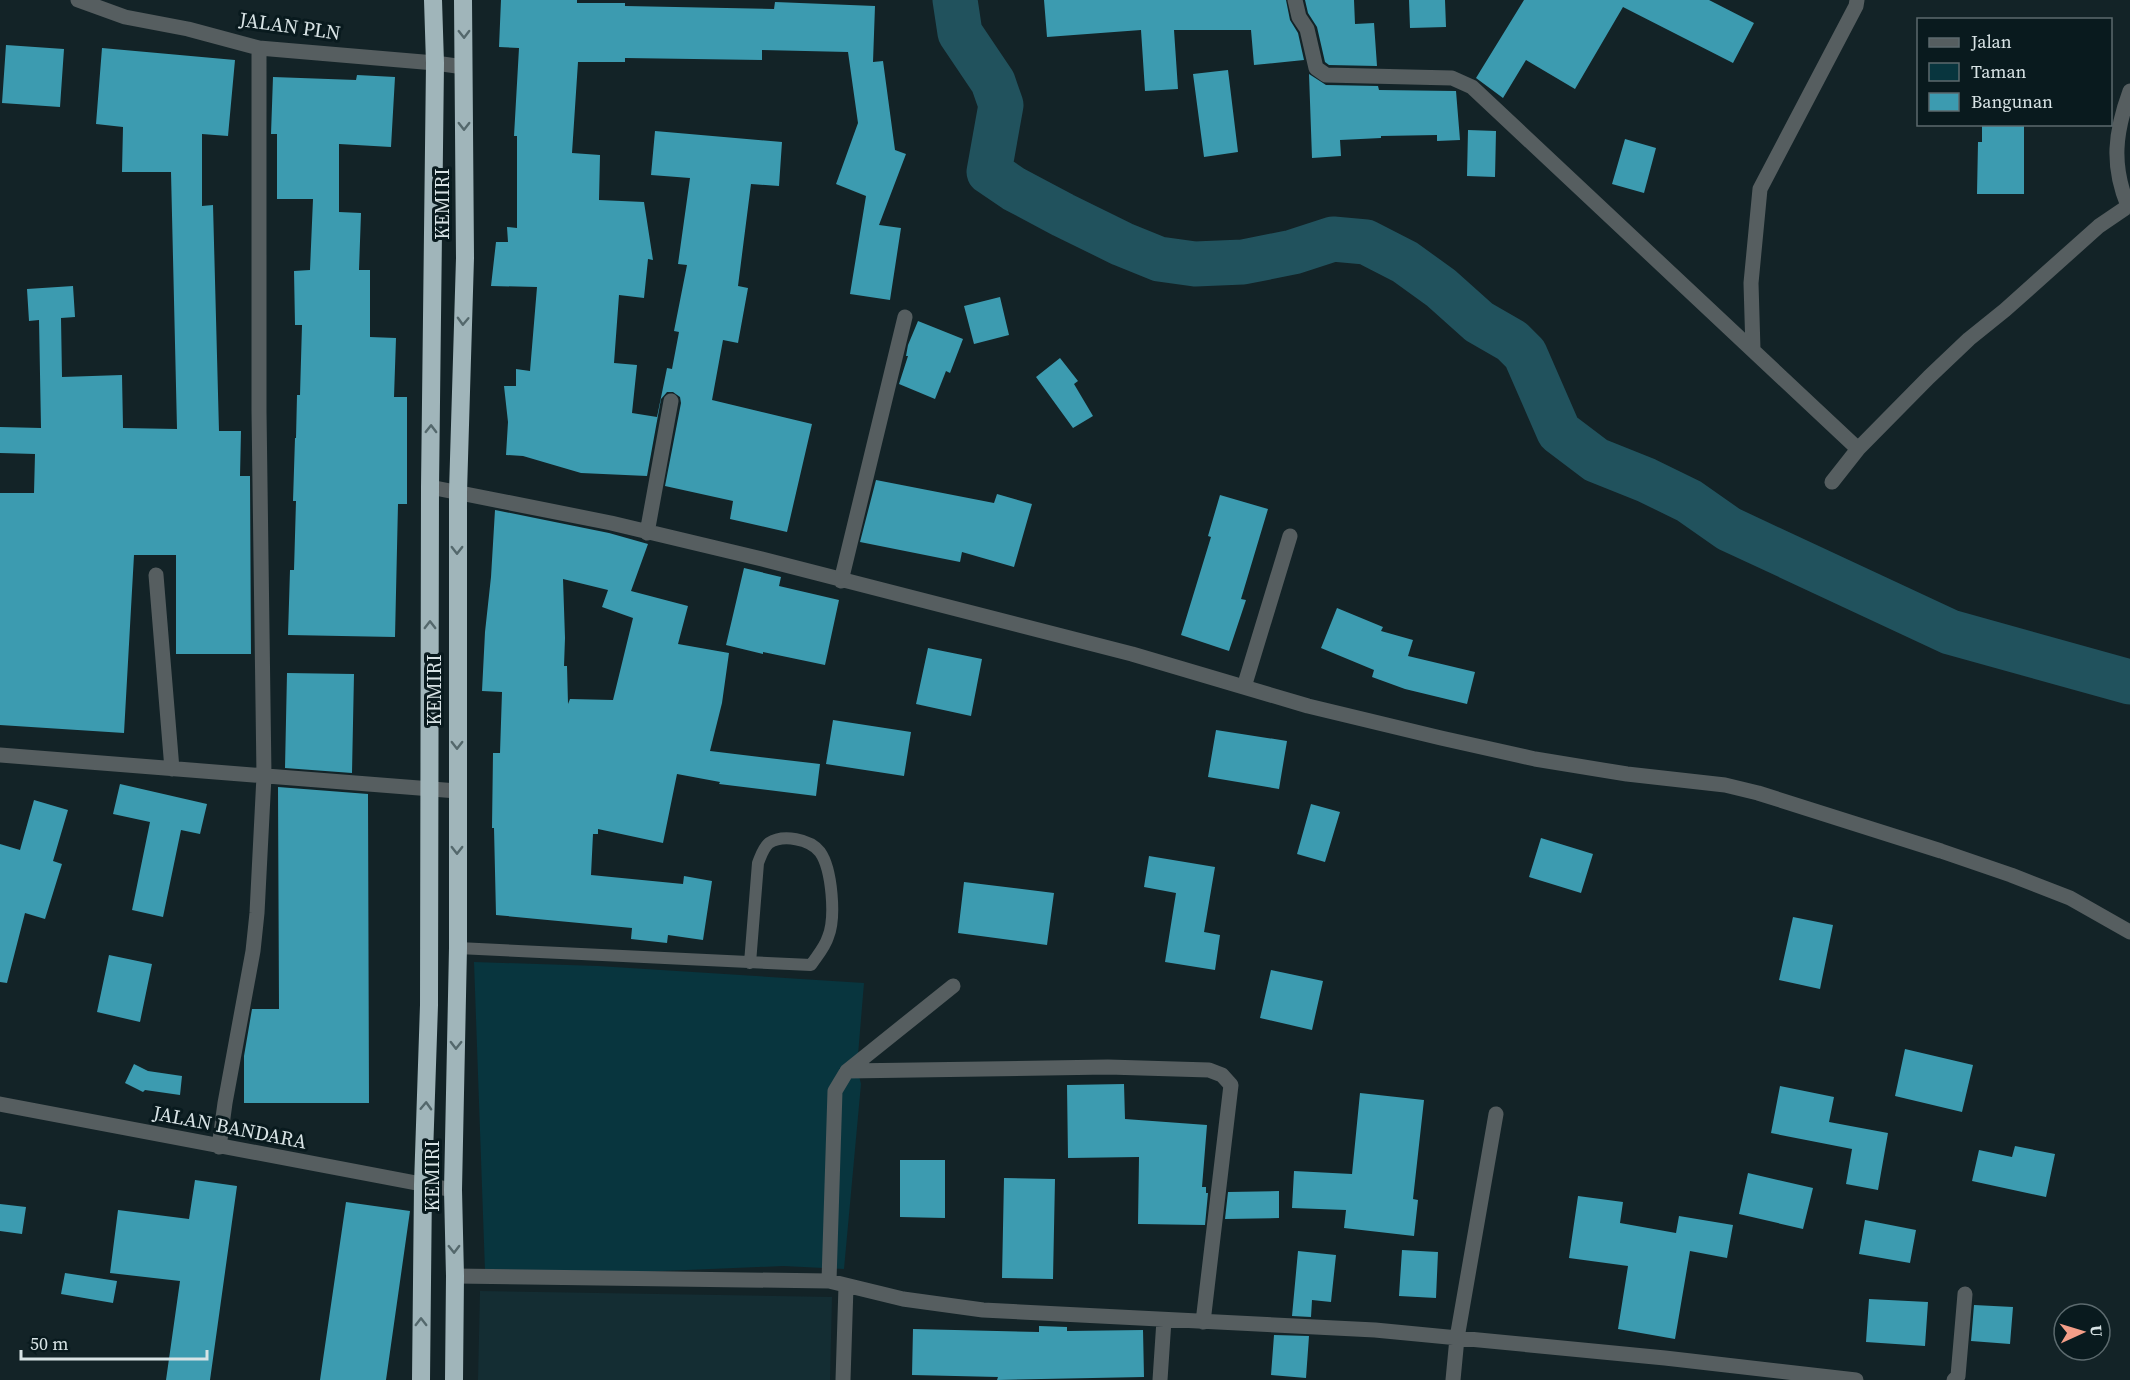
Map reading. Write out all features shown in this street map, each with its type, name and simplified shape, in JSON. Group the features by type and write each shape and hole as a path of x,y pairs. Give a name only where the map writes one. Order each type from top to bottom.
{"highway":[{"name":"KEMIRI","path":"421,1380 423,1185 429,1005 430,487 435,63 433,0"},
{"name":"KEMIRI","path":"454,1380 453,1190 458,948 458,492 465,258 463,0"}],"street":[{"name":"JALAN PLN","path":"78,0 125,17 188,28 259,48 464,67"},
{"path":"1295,0 1299,17 1307,29 1316,68 1326,75 1452,78 1472,87 1858,449"},
{"path":"1753,350 1750,284 1760,189 1856,6 1857,0"},
{"path":"219,1147 254,942 264,777 259,411 259,48"},
{"path":"1832,482 1858,449 1969,339 2099,226 2129,205 2119,185 2116,150 2124,106 2130,90"},
{"path":"842,581 905,316"},
{"path":"647,532 671,401"},
{"path":"430,487 647,532 762,559 1132,654 1308,706 1534,759 1628,774 1725,785 1758,793 2011,875 2070,898 2130,932"},
{"path":"1244,687 1290,536"},
{"path":"156,575 172,769"},
{"path":"0,755 457,791"},
{"path":"829,1281 835,1091 847,1071 953,986"},
{"path":"847,1071 1108,1067 1209,1070 1222,1075 1231,1085 1203,1322"},
{"name":"JALAN BANDARA","path":"0,1104 453,1190"},
{"path":"1453,1380 1457,1338 1496,1114"},
{"path":"455,1276 829,1281 903,1299 983,1310 1375,1330 1665,1358 1856,1380"},
{"path":"843,1380 846,1286"},
{"path":"1954,1380 1958,1377 1965,1294"},
{"path":"1160,1380 1164,1320"}],"lane":[{"path":"458,948 750,963 812,965 829,937 832,900 829,870 820,852 808,841 788,839 771,842 763,850 758,863 750,963"}],"shaded area":[{"path":"480,1291 832,1297 830,1380 478,1380"}],"green space":[{"path":"474,962 598,966 864,983 857,1067 861,1084 844,1269 783,1266 615,1273 485,1271"}],"building":[{"path":"501,0 577,0 577,3 625,3 625,6 774,9 775,2 875,6 873,62 883,61 895,150 906,154 879,225 901,228 890,300 850,294 866,196 836,184 858,123 848,52 762,50 762,60 625,58 625,62 578,62 572,153 600,155 599,200 644,202 653,260 648,259 644,298 619,295 614,363 637,365 632,413 657,417 667,368 672,369 679,332 674,331 687,265 678,264 690,178 651,175 655,131 782,142 779,186 751,184 738,286 748,288 738,343 723,340 712,400 812,424 787,532 730,519 733,501 665,486 681,403 680,397 673,392 667,392 661,399 647,476 581,473 523,456 506,455 508,422 504,386 516,386 516,369 530,371 537,287 491,286 496,242 508,242 507,227 517,228 517,136 514,136 519,48 499,47"},
{"path":"1044,0 1286,0 1290,20 1298,33 1304,60 1254,65 1251,30 1174,30 1178,89 1145,91 1141,30 1047,37"},
{"path":"1305,0 1354,0 1355,24 1374,23 1377,66 1329,65 1325,62 1317,27 1308,13"},
{"path":"1409,0 1445,0 1446,27 1410,28"},
{"path":"1524,0 1709,0 1754,23 1733,63 1623,7 1575,89 1526,60 1503,98 1476,78"},
{"path":"6,45 64,49 60,107 2,103"},
{"path":"102,48 235,60 228,136 202,134 202,206 213,205 219,431 241,431 240,476 250,476 251,654 176,654 176,555 134,555 124,733 0,725 0,493 34,493 35,454 0,453 0,427 41,428 39,320 29,321 27,289 73,286 75,317 61,318 62,377 122,375 123,428 177,429 171,172 122,172 123,127 96,124"},
{"path":"1228,70 1238,152 1204,157 1193,74"},
{"path":"1309,74 1326,85 1378,86 1379,90 1456,91 1460,140 1437,141 1437,135 1381,136 1381,138 1340,140 1341,156 1312,158"},
{"path":"357,75 395,77 391,147 339,144 339,212 361,213 359,270 370,270 370,337 396,338 394,397 407,397 407,504 398,504 395,637 288,635 290,570 294,570 295,438 297,395 300,395 302,325 295,325 294,271 310,270 313,199 277,199 277,134 271,134 273,77 356,80"},
{"path":"1982,126 2024,126 2024,194 1977,194 1978,142 1982,142"},
{"path":"1468,130 1496,131 1495,177 1467,176"},
{"path":"1625,139 1656,148 1644,193 1612,184"},
{"path":"1000,297 1009,335 974,344 964,306"},
{"path":"918,321 963,339 950,373 946,371 935,399 899,384 908,356 906,356 908,345"},
{"path":"1060,358 1078,381 1074,384 1093,416 1073,428 1036,377"},
{"path":"876,480 994,503 997,494 1032,504 1014,567 962,552 960,562 860,542"},
{"path":"1220,495 1268,509 1241,599 1246,600 1229,651 1181,635 1211,537 1208,536"},
{"path":"495,510 609,533 648,544 631,591 688,606 678,644 729,653 722,703 710,751 820,764 816,796 719,784 720,782 677,774 663,843 598,829 598,834 593,834 591,875 683,884 684,876 712,881 703,940 668,935 667,943 631,939 632,928 496,915 494,828 492,828 493,753 500,753 502,692 482,691","holes":["563,579 608,590 602,607 633,618 613,700 570,699 568,704 567,666 564,666"]},
{"path":"744,568 781,577 779,586 839,600 825,665 726,645"},
{"path":"1337,608 1383,627 1381,631 1413,640 1408,656 1475,672 1467,704 1405,689 1372,677 1374,670 1321,648"},
{"path":"928,648 982,659 971,716 916,704"},
{"path":"287,673 354,674 352,773 285,768"},
{"path":"833,720 911,732 904,776 826,764"},
{"path":"1216,730 1287,741 1279,789 1208,777"},
{"path":"120,784 207,804 200,834 181,830 163,917 132,910 150,822 113,814"},
{"path":"278,787 368,794 369,1103 244,1103 244,1056 252,1009 279,1009"},
{"path":"34,800 68,810 53,861 62,864 45,919 25,913 7,983 0,982 0,844 20,850"},
{"path":"1311,804 1340,812 1325,862 1297,854"},
{"path":"1541,838 1593,854 1581,893 1529,877"},
{"path":"1149,856 1215,867 1204,932 1220,935 1215,970 1165,962 1176,893 1144,887"},
{"path":"964,882 1054,893 1047,945 958,933"},
{"path":"1793,917 1833,925 1820,989 1779,980"},
{"path":"109,955 152,964 140,1022 97,1012"},
{"path":"1271,970 1323,981 1312,1030 1260,1018"},
{"path":"1905,1049 1973,1065 1962,1112 1895,1096"},
{"path":"134,1064 148,1071 182,1076 180,1095 145,1090 143,1092 125,1083"},
{"path":"1124,1084 1125,1119 1207,1125 1202,1187 1206,1187 1206,1193 1208,1193 1205,1225 1138,1224 1139,1157 1068,1158 1067,1085"},
{"path":"1780,1086 1834,1097 1829,1122 1888,1133 1878,1190 1846,1184 1852,1149 1771,1133"},
{"path":"1360,1093 1424,1100 1413,1199 1418,1200 1414,1236 1344,1228 1346,1210 1292,1208 1294,1171 1352,1174"},
{"path":"2015,1146 2055,1154 2046,1197 1972,1181 1979,1150 2012,1157"},
{"path":"900,1160 945,1160 945,1218 900,1217"},
{"path":"1748,1173 1813,1188 1803,1229 1739,1214"},
{"path":"1004,1178 1055,1179 1053,1279 1002,1278"},
{"path":"195,1180 237,1186 210,1380 166,1380 180,1281 110,1273 118,1210 189,1219"},
{"path":"1279,1191 1279,1218 1225,1219 1228,1192"},
{"path":"1578,1196 1623,1202 1620,1223 1676,1233 1679,1216 1733,1225 1727,1258 1690,1251 1675,1339 1618,1329 1628,1266 1569,1258"},
{"path":"346,1202 410,1211 386,1380 320,1380"},
{"path":"0,1204 26,1207 22,1234 0,1231"},
{"path":"1865,1220 1916,1230 1910,1263 1859,1254"},
{"path":"1402,1250 1438,1252 1436,1298 1399,1296"},
{"path":"1298,1251 1336,1255 1331,1302 1312,1300 1311,1317 1292,1316"},
{"path":"65,1273 117,1281 113,1303 61,1294"},
{"path":"1869,1299 1928,1302 1925,1346 1866,1342"},
{"path":"1974,1305 2013,1307 2010,1344 1971,1341"},
{"path":"1039,1326 1067,1327 1067,1331 1143,1330 1144,1377 997,1380 998,1377 912,1375 913,1329 1039,1332"},
{"path":"1274,1335 1309,1336 1306,1378 1271,1375"}],"waterway":[{"path":"955,0 960,33 993,82 1001,105 989,172 1014,189 1122,244 1159,259 1195,264 1243,262 1293,252 1333,239 1366,242 1405,262 1441,288 1479,322 1512,341 1525,354 1559,432 1596,460 1646,480 1689,501 1729,529 1950,632 2130,682"}]}
